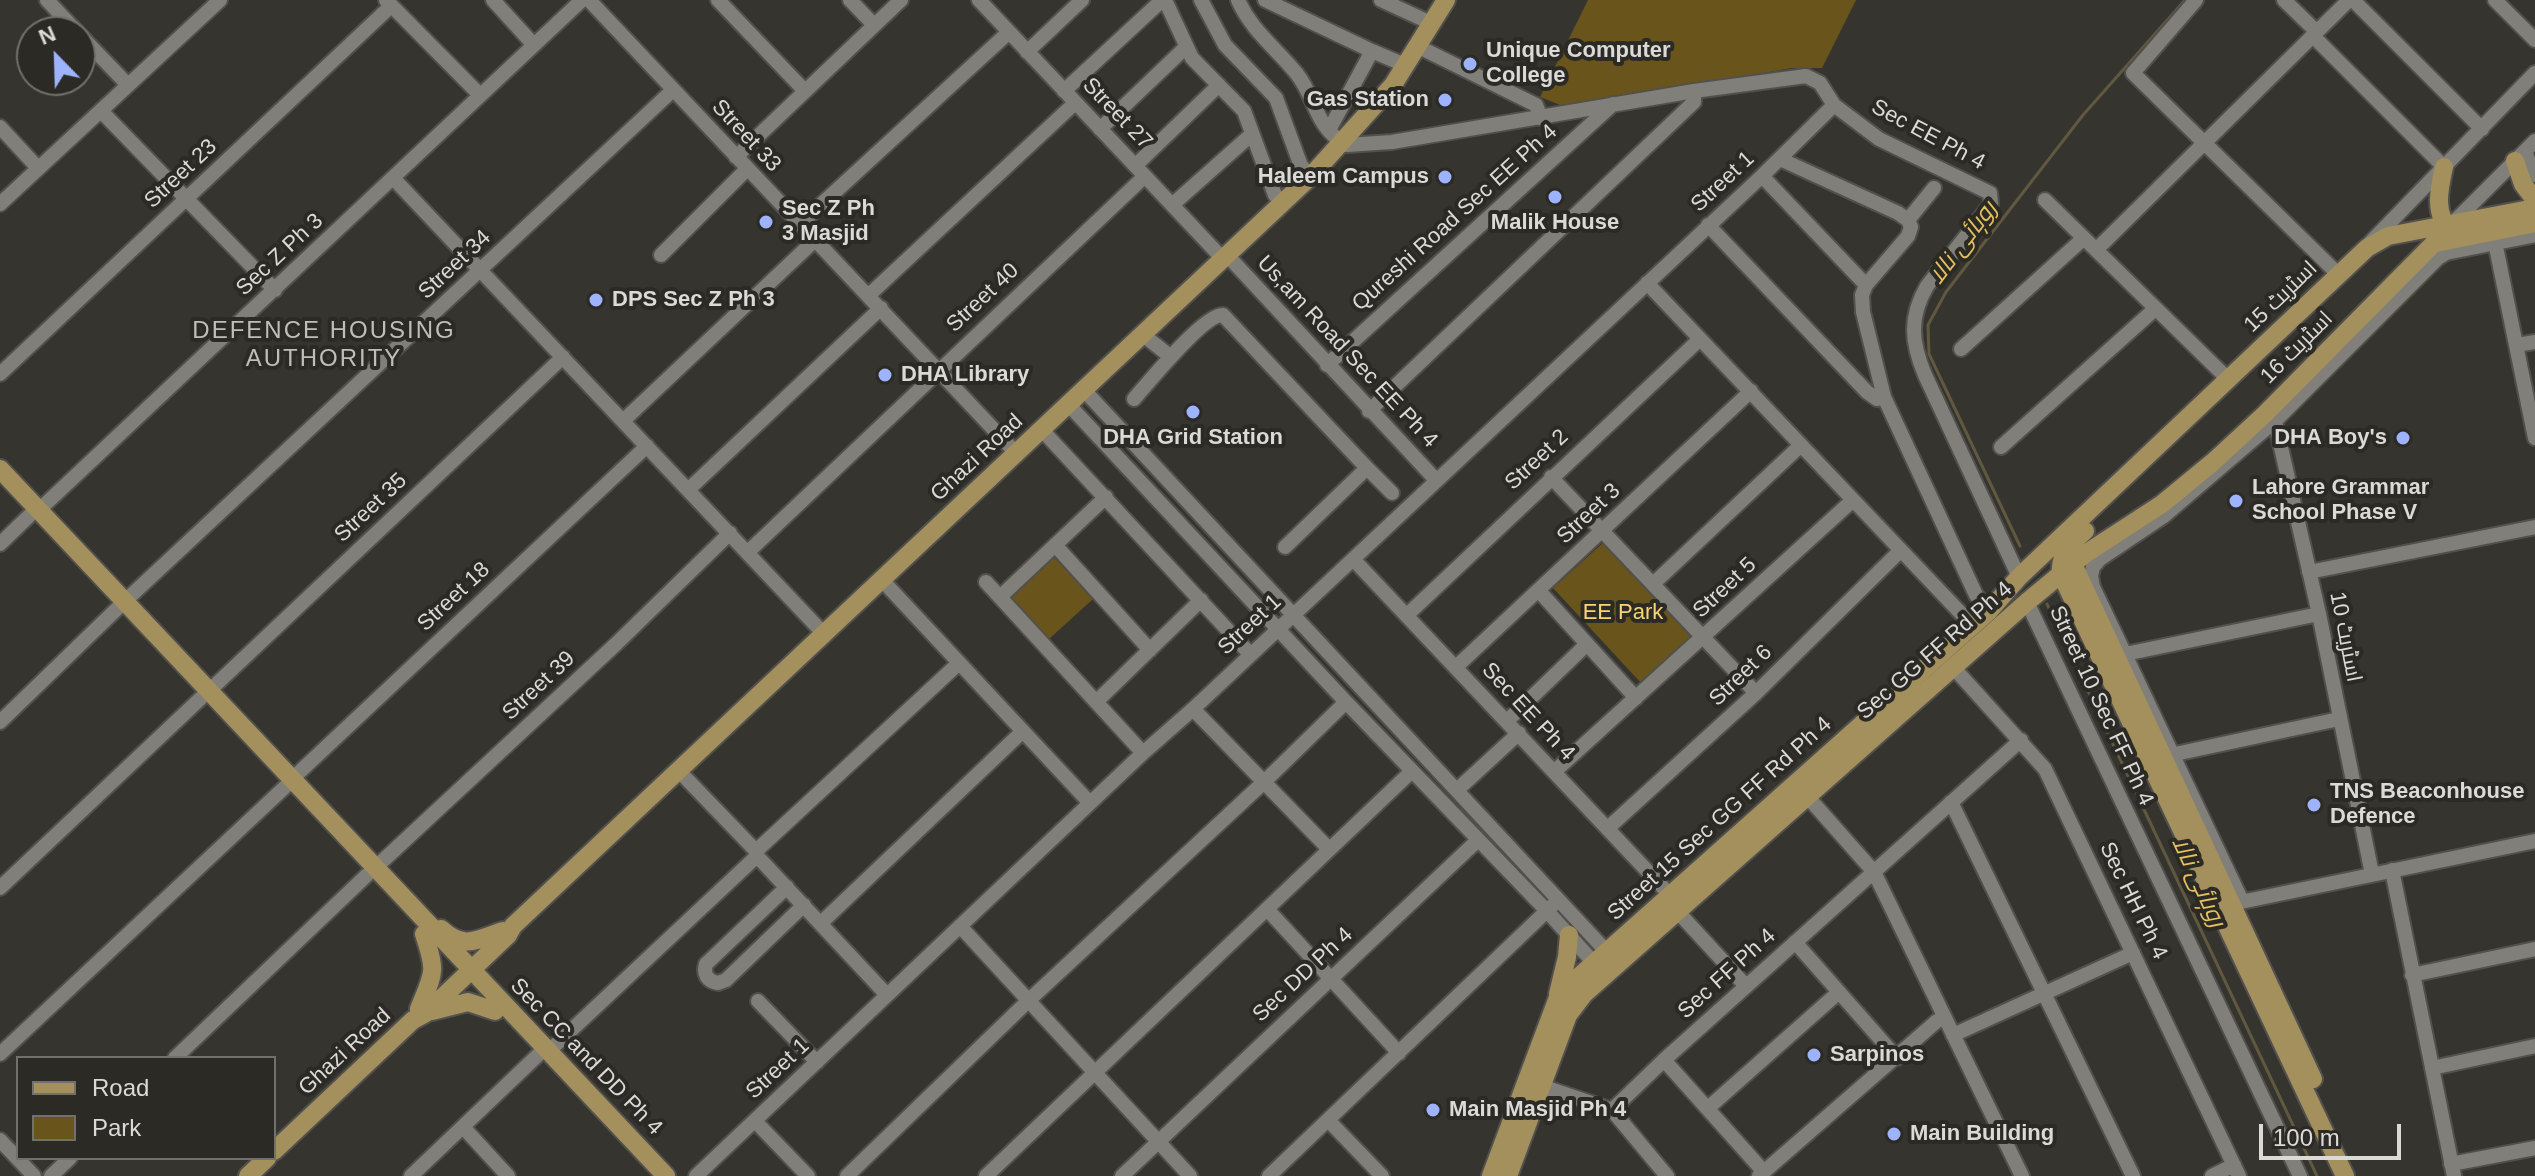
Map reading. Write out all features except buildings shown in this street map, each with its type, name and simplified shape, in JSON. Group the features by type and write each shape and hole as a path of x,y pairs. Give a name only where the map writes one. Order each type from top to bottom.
{"main road":[{"name":"Ghazi Road","path":"276,1149 1311,176 1336,136 1373,111 1407,66 1446,0"},
{"path":"2525,151 2523,184 2535,200"},
{"path":"2444,167 2439,202 2444,232"},
{"path":"2444,232 2535,208"},
{"path":"2367,248 2388,236 2535,223"},
{"name":"اسٹریٹ 16","path":"2062,562 2162,504 2270,418 2412,275 2444,232"},
{"name":"اسٹریٹ 15","path":"2062,562 2115,488 2367,248"},
{"path":"0,469 34,513"},
{"path":"0,484 34,513"},
{"name":"Sec CC and DD Ph 4","path":"34,513 464,971 666,1176"},
{"path":"1996,604 2049,564 2062,562"},
{"path":"2062,562 2181,783 2358,1176"},
{"path":"2062,562 2345,1176"},
{"name":"Street 15 Sec GG FF Rd Ph 4","path":"1491,1176 1557,1000 1600,958 1674,904 1973,626 2019,577 2062,562"},
{"name":"Sec GG FF Rd Ph 4","path":"1508,1176 1574,1005 1674,904 1807,796 2027,602 2062,562"},
{"path":"419,1014 434,973 426,930 437,925 451,938 462,942 505,933"},
{"path":"419,1014 468,1002 496,1004 490,970 505,933"},
{"path":"1557,1000 1569,935"},
{"name":"Sec CC and DD Ph 4","path":"543,1053 652,1176"},
{"path":"252,1175 265,1160"}],"street":[{"path":"47,0 63,16"},
{"path":"493,0 533,44"},
{"name":"Sec Z Ph 3","path":"0,544 582,0"},
{"name":"Street 33","path":"589,0 1016,453"},
{"path":"718,0 804,90"},
{"path":"850,0 874,25"},
{"path":"736,157 901,0"},
{"name":"Street 27","path":"979,0 1225,257"},
{"path":"1027,52 1082,0"},
{"path":"1064,91 1165,0 1192,58 1244,111 1275,195 1283,203"},
{"path":"1201,0 1225,45 1276,98 1301,166 1311,176"},
{"path":"1238,0 1247,20 1299,77 1317,116 1336,136 1372,51"},
{"path":"1265,0 1407,66"},
{"path":"1299,16 1307,0"},
{"path":"1381,0 1433,24"},
{"path":"2196,0 2133,73 2338,274"},
{"path":"2284,0 2444,167"},
{"path":"2097,249 2351,0 2482,129"},
{"path":"2495,0 2535,40"},
{"path":"0,204 102,112 217,1"},
{"path":"389,3 480,95"},
{"name":"Street 23","path":"0,374 187,199 389,3"},
{"path":"800,224 1009,32"},
{"path":"1100,129 1186,47"},
{"path":"1419,47 1536,105 1541,118"},
{"path":"96,51 128,85"},
{"name":"اسٹریٹ 15","path":"2367,248 2373,237 2535,73"},
{"name":"Sec EE Ph 4","path":"1336,136 1353,146 1392,142 1694,91 1806,76 1820,83 1834,105 1879,139 1985,190 1993,198 1927,286 1912,328 1925,375 2019,577"},
{"name":"Street 40","path":"748,552 937,372 1140,171 1219,85"},
{"name":"Street 34","path":"0,722 673,90"},
{"path":"1369,411 1694,102 1694,91"},
{"path":"869,295 1075,103"},
{"name":"Qureshi Road Sec EE Ph 4","path":"1327,365 1613,104"},
{"name":"Street 1","path":"696,1176 1834,105"},
{"path":"102,112 275,290"},
{"path":"0,127 38,168"},
{"path":"1172,205 1252,134"},
{"path":"2525,151 2535,175"},
{"name":"اسٹریٹ 16","path":"2444,232 2525,151"},
{"path":"1780,159 1908,220 1911,227 1908,236 1866,285 1862,295 1863,312 1884,397 1976,595 1996,604"},
{"path":"661,255 747,169"},
{"path":"1762,176 1866,285"},
{"path":"394,179 824,634"},
{"path":"1908,220 1934,188"},
{"path":"2045,200 2229,380"},
{"path":"1708,225 1867,392 1877,399 1884,397"},
{"path":"2412,275 2446,253 2535,235"},
{"path":"1961,349 2084,238"},
{"path":"624,420 815,240"},
{"path":"2495,242 2535,438"},
{"name":"Us,am Road Sec EE Ph 4","path":"1225,257 1436,480"},
{"path":"1647,283 1973,626"},
{"path":"689,489 881,308"},
{"path":"2001,447 2155,309"},
{"path":"1134,399 1171,357 1214,316 1223,315 1392,493"},
{"path":"1142,334 1171,357"},
{"name":"Street 2","path":"1407,615 1700,339"},
{"path":"2517,345 2535,342"},
{"name":"Street 35","path":"0,888 563,357"},
{"path":"1083,389 1560,899 1600,958"},
{"name":"Street 3","path":"1456,667 1751,391"},
{"path":"1068,404 1569,935 1600,958"},
{"path":"2181,783 2175,754 2093,587 2093,567 2164,516 2270,418"},
{"name":"اسٹریٹ 10","path":"2270,418 2319,614 2372,874"},
{"path":"1042,430 1250,654"},
{"name":"Street 18","path":"0,1054 647,446"},
{"path":"1653,584 1800,446"},
{"path":"1285,547 1367,468"},
{"path":"1551,477 1756,693"},
{"path":"1000,597 1106,497"},
{"name":"Street 5","path":"1555,771 1853,500"},
{"path":"2309,572 2535,527"},
{"name":"Street 39","path":"177,1056 730,533"},
{"path":"1055,545 1150,650"},
{"name":"Street 6","path":"1608,828 1756,693 1900,551"},
{"name":"Sec EE Ph 4","path":"1353,559 1608,828 1746,986"},
{"path":"882,580 1090,803"},
{"path":"986,582 1143,753"},
{"path":"1539,591 1636,698"},
{"path":"1096,702 1201,600"},
{"name":"Street 10 Sec FF Ph 4","path":"2027,602 2300,1176"},
{"path":"2125,654 2319,614"},
{"path":"1507,721 1587,644"},
{"path":"411,1176 959,663"},
{"name":"Sec HH Ph 4","path":"1953,667 2045,769 2237,1171"},
{"path":"847,1176 1346,702"},
{"path":"1193,709 1329,849"},
{"path":"2175,754 2339,719"},
{"path":"821,923 1023,731"},
{"path":"1457,790 1519,733"},
{"name":"Sec FF Ph 4","path":"1612,1110 2021,740"},
{"path":"679,771 887,995"},
{"path":"986,1176 1412,771"},
{"path":"1807,796 1874,872 2022,1176"},
{"path":"1951,802 2133,1176"},
{"name":"Sec DD Ph 4","path":"1122,1176 1478,840"},
{"path":"2236,902 2535,841"},
{"path":"2392,870 2453,1170 2535,1148"},
{"path":"787,887 706,964 704,972 708,978 718,983 726,980 804,905"},
{"path":"1269,1176 1560,899"},
{"path":"1267,909 1399,1053"},
{"path":"960,926 1190,1176"},
{"path":"1795,942 1897,1058"},
{"path":"2412,975 2535,949"},
{"path":"1953,1035 2133,953"},
{"path":"1708,1108 1839,992"},
{"path":"758,1001 817,1062"},
{"path":"1664,1060 1708,1108 1761,1174 1937,1021 1945,1018"},
{"path":"2432,1068 2535,1046"},
{"path":"1541,1086 1612,1110 1667,1176"},
{"path":"1328,1120 1382,1176"},
{"path":"755,1121 808,1176"},
{"path":"464,1128 508,1176"},
{"path":"0,1140 16,1157"},
{"path":"19,1160 34,1176"},
{"path":"51,1176 68,1160"},
{"path":"2212,1176 2237,1171"}],"green space":[{"path":"1588,0 1856,0 1822,68 1792,68 1565,107 1540,97"},
{"name":"EE Park","path":"1604,542 1692,638 1642,684 1553,588"},
{"path":"1052,555 1093,599 1048,640 1008,596"}],"waterway":[{"name":"روہائی نالا","path":"2020,546 1929,354 1928,325 1946,292 2083,115 2185,0"},
{"name":"روہائی نالا","path":"2047,604 2317,1176"}],"place":[{"name":"Unique Computer College","path":"1470,64"},
{"name":"Gas Station","path":"1445,100"},
{"name":"Haleem Campus","path":"1445,177"},
{"name":"Malik House","path":"1555,197"},
{"name":"Sec Z Ph 3 Masjid","path":"766,222"},
{"name":"DPS Sec Z Ph 3","path":"596,300"},
{"name":"DHA Library","path":"885,375"},
{"name":"DHA Grid Station","path":"1193,412"},
{"name":"DHA Boy's","path":"2403,438"},
{"name":"Lahore Grammar School Phase V","path":"2236,501"},
{"name":"TNS Beaconhouse Defence","path":"2314,805"},
{"name":"Sarpinos","path":"1814,1055"},
{"name":"Main Masjid Ph 4","path":"1433,1110"},
{"name":"Main Building","path":"1894,1134"}],"district":[{"name":"DEFENCE HOUSING AUTHORITY","path":"324,345"}]}
